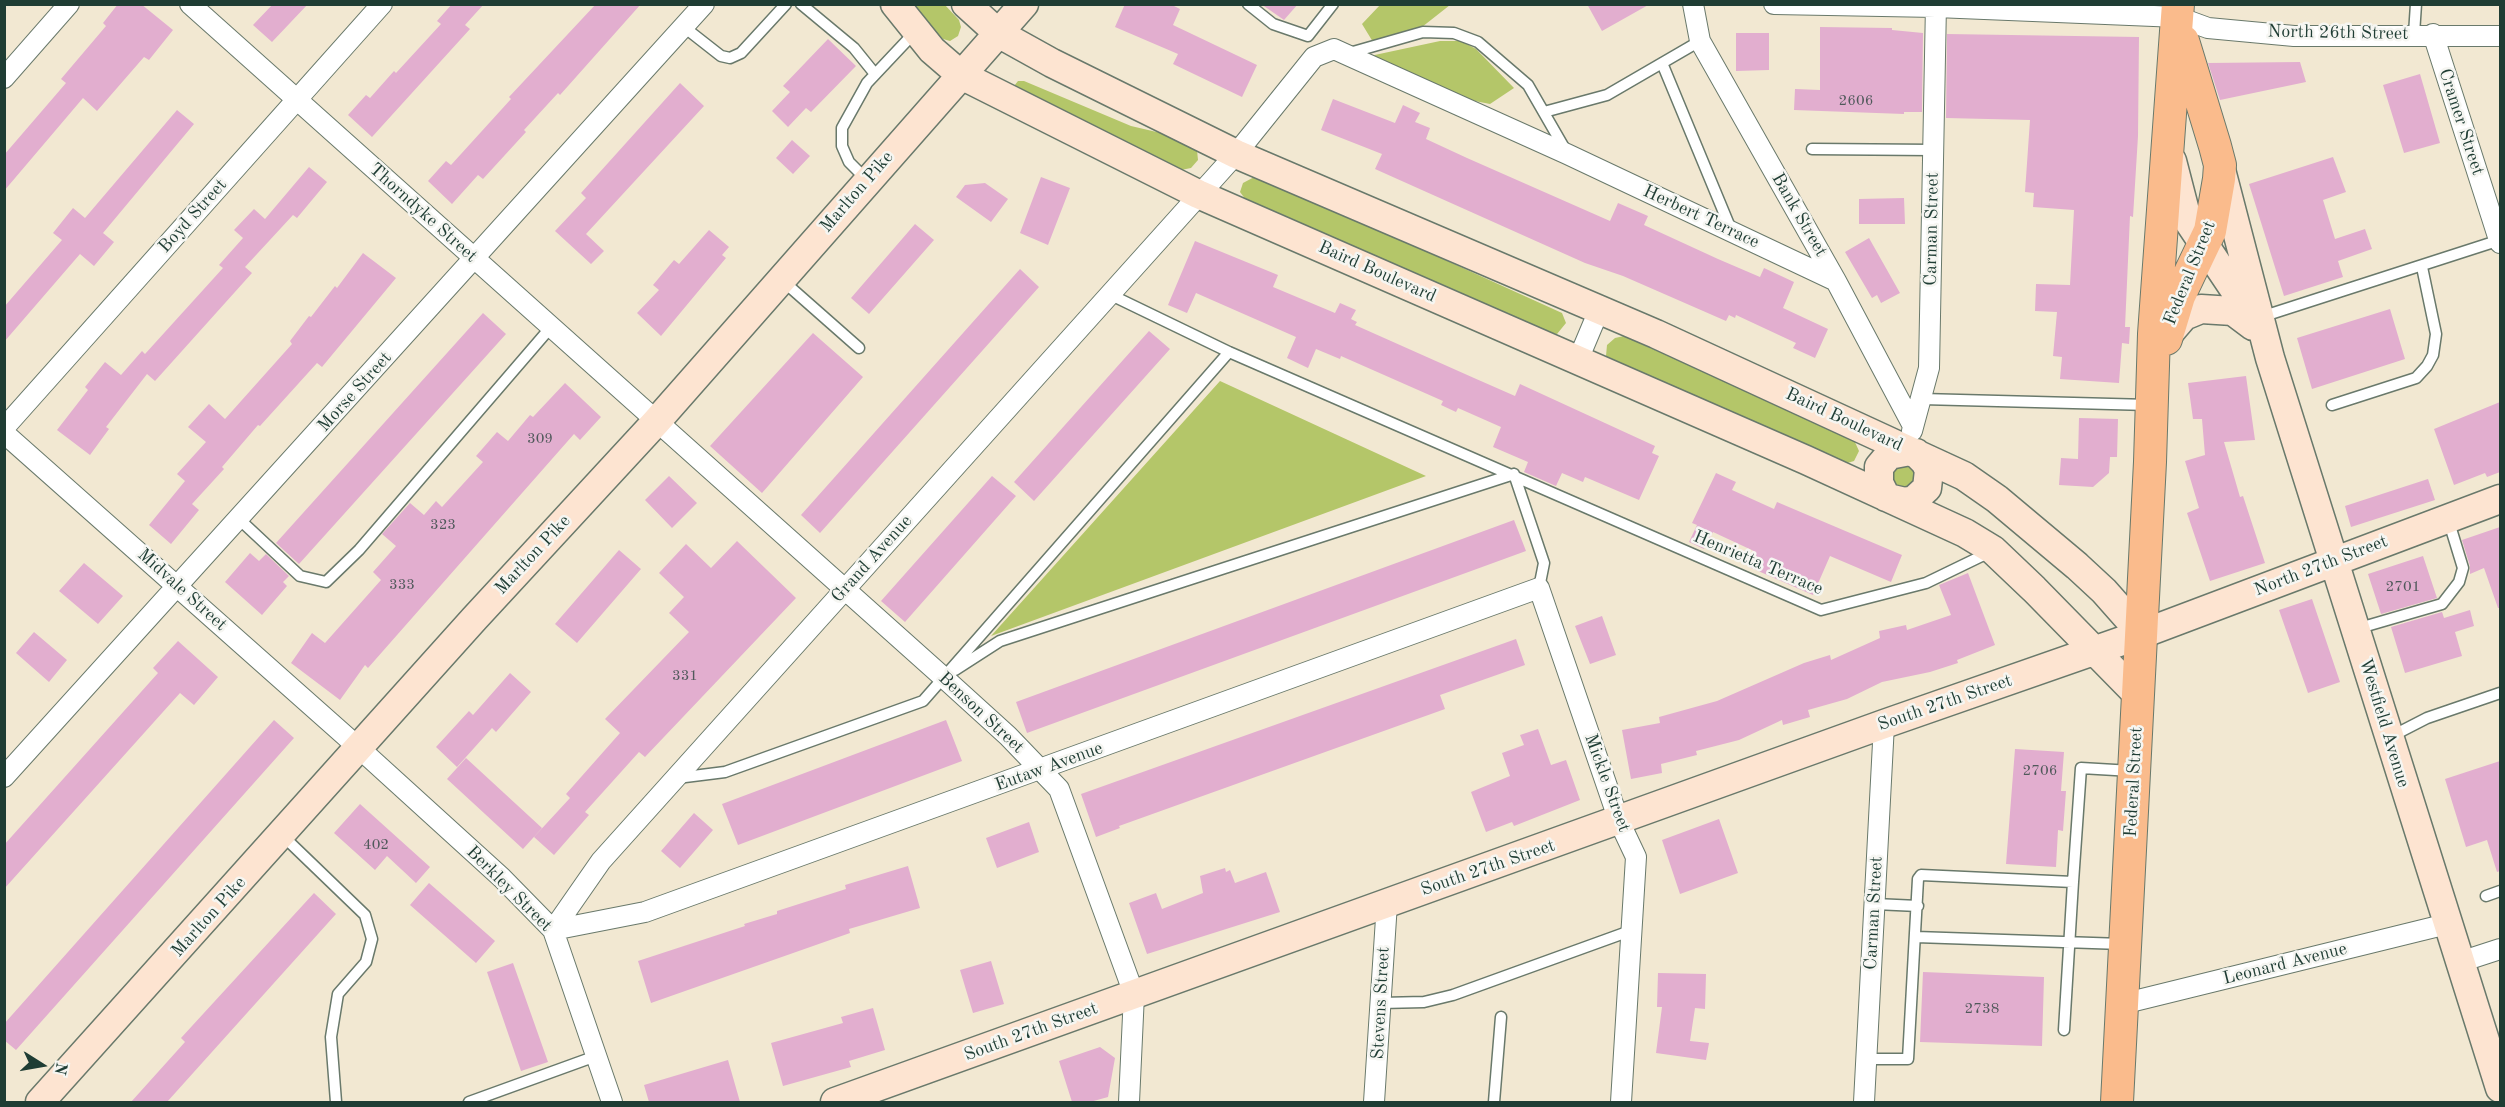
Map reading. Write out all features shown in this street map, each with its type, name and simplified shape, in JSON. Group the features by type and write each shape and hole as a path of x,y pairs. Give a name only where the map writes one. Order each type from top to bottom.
{"main road":[{"name":"Baird Boulevard","path":"896,4 932,50 961,75 1198,194 1965,533 1993,550 2138,694"},
{"name":"Baird Boulevard","path":"966,4 998,33 1052,63 1236,154 1913,445 1997,499 2104,591 2142,634"},
{"name":"Marlton Pike","path":"40,1102 656,422 1024,4"},
{"name":"Federal Street","path":"2117,1102 2142,634 2154,334 2168,120 2178,11"},
{"name":"Federal Street","path":"2150,462 2166,336 2179,296 2204,246 2216,202 2220,165 2188,64 2178,11"},
{"name":"Westfield Avenue","path":"2168,120 2172,163 2187,219 2257,322"},
{"name":"Westfield Avenue","path":"2220,165 2257,322 2500,1088"},
{"path":"2166,336 2184,316 2201,309 2233,311 2257,322"},
{"name":"Baird Boulevard","path":"1913,445 1929,470 1927,488 1914,500 1905,502 1889,498 1879,483 1879,467 1889,455 1913,445"},
{"name":"North 27th Street","path":"2142,634 2500,499"},
{"name":"South 27th Street","path":"835,1102 884,1094 1134,994 1884,724 2142,634"}],"street":[{"path":"4,78 69,4"},
{"name":"Thorndyke Street","path":"190,4 656,422"},
{"name":"Boyd Street","path":"4,428 382,4"},
{"name":"Morse Street","path":"4,777 475,260 704,4"},
{"name":"Bank Street","path":"1693,4 1700,41 1836,281 1913,445"},
{"name":"North 26th Street","path":"1774,4 2178,11 2208,28 2294,36 2424,34 2500,36"},
{"name":"Carman Street","path":"1913,445 1929,368 1936,6"},
{"name":"Cramer Street","path":"2424,34 2500,242"},
{"name":"Herbert Terrace","path":"1198,194 1236,154 1314,57 1334,49 1567,154 1836,281"},
{"name":"Grand Avenue","path":"553,930 602,861 1111,295 1198,194"},
{"path":"1578,360 1599,310"},
{"name":"Benson Street","path":"656,422 943,677 1059,789 1134,994 1129,1102"},
{"name":"Midvale Street","path":"4,433 359,748"},
{"name":"Eutaw Avenue","path":"553,930 645,912 1539,588"},
{"name":"Mickle Street","path":"1539,588 1619,821 1636,857 1621,1102"},
{"name":"Carman Street","path":"1864,1102 1884,724"},
{"name":"Berkley Street","path":"359,748 502,878 553,930 612,1102"},
{"name":"Stevens Street","path":"1374,1102 1387,903"},
{"name":"Leonard Avenue","path":"2122,1004 2447,924"},
{"path":"2460,963 2500,949"}],"lane":[{"path":"684,27 721,56 730,58 741,53 786,4"},
{"path":"801,4 854,48 875,74"},
{"path":"1248,4 1273,24 1308,36 1333,4"},
{"path":"2415,4 2424,34"},
{"path":"867,180 849,162 842,146 842,128 852,106 875,74 916,30"},
{"name":"Herbert Terrace","path":"1345,54 1423,32 1454,33 1478,42 1528,85 1567,154"},
{"path":"1544,112 1606,95 1700,41"},
{"path":"1662,63 1732,232"},
{"path":"1812,149 1933,150"},
{"path":"2257,322 2500,242"},
{"path":"2332,405 2416,378 2427,366 2433,356 2436,334 2422,267"},
{"path":"780,279 860,348"},
{"name":"Henrietta Terrace","path":"1111,295 1229,352 1514,474 1821,610 1926,583 1993,550"},
{"path":"239,519 300,576 326,582 359,550 551,327"},
{"path":"675,778 724,772 923,701 1229,352"},
{"path":"1922,399 2152,405"},
{"path":"943,677 1000,641 1514,474"},
{"name":"Mickle Street","path":"1514,474 1544,562 1539,588"},
{"path":"2355,630 2442,604 2459,582 2463,568 2448,519"},
{"path":"2389,737 2427,718 2500,693"},
{"path":"2064,1029 2081,768 2135,772"},
{"path":"282,835 365,915 372,939 366,962 338,994 332,1037 336,1102"},
{"path":"1866,1059 1908,1059 1918,879 1922,875 2073,882"},
{"path":"2486,897 2500,891"},
{"path":"1875,904 1917,906"},
{"path":"1381,1003 1424,1002 1453,996 1630,931"},
{"path":"1916,937 2125,944"},
{"path":"1494,1102 1502,1017"},
{"path":"469,1102 596,1056"}],"green space":[{"path":"910,5 945,5 959,20 961,27 958,36 950,41 943,39"},
{"path":"1380,5 1450,5 1422,27 1373,42 1362,24"},
{"path":"1440,41 1461,41 1476,49 1514,88 1490,104 1470,100 1370,56"},
{"path":"1018,81 1024,81 1131,126 1178,137 1197,150 1198,160 1191,168 1181,170 1014,86"},
{"path":"1258,175 1562,313 1566,323 1557,334 1548,333 1246,200 1240,192 1243,183"},
{"path":"1624,336 1854,440 1859,451 1854,461 1844,464 1613,363 1606,356 1607,345 1615,338"},
{"path":"1220,381 1426,476 991,636"},
{"path":"1899,462 1916,468 1914,487 1895,488 1889,471"}],"building":[{"path":"118,4 141,4 173,30 149,60 144,57 97,111 83,98 4,191 4,155 66,83 61,79 106,26 103,23"},
{"path":"273,4 308,4 272,42 253,25"},
{"path":"452,4 484,4 465,25 470,29 372,137 348,115 366,95 370,98 394,71 396,73 441,24 437,21"},
{"path":"596,4 641,4 560,95 558,93 524,130 526,132 483,179 478,175 452,204 428,181 446,161 451,165 511,99 509,97"},
{"path":"1125,4 1170,4 1180,9 1173,25 1257,65 1242,97 1173,64 1178,54 1115,27"},
{"path":"1261,4 1298,4 1284,20"},
{"path":"1587,4 1650,4 1602,31"},
{"path":"1820,27 1892,28 1892,30 1923,33 1922,112 1904,112 1904,114 1794,110 1795,89 1820,90"},
{"path":"1736,33 1769,33 1769,70 1736,71"},
{"path":"1947,34 2139,37 2138,136 2133,217 2130,216 2125,327 2130,327 2129,344 2122,343 2119,383 2060,379 2062,357 2053,356 2057,312 2035,311 2036,284 2070,285 2074,210 2033,207 2034,193 2025,192 2030,120 1946,118"},
{"path":"828,39 856,66 811,112 806,108 788,127 772,111 790,92 783,86"},
{"path":"2300,62 2306,82 2220,100 2208,63"},
{"path":"2420,74 2440,143 2404,153 2383,85"},
{"path":"680,83 704,106 586,234 604,251 591,264 555,231 586,198 581,193"},
{"path":"1333,99 1395,123 1403,105 1420,113 1415,122 1430,128 1426,139 1467,158 1610,221 1618,203 1648,216 1644,225 1718,259 1760,277 1764,268 1794,282 1783,308 1828,329 1815,358 1793,348 1796,343 1736,315 1735,318 1729,315 1726,321 1623,276 1585,263 1375,169 1382,154 1321,130"},
{"path":"177,110 194,124 103,233 114,242 94,266 80,254 4,342 4,307 62,240 53,233 73,208 85,218"},
{"path":"792,140 810,156 793,174 776,158"},
{"path":"2333,157 2346,192 2323,200 2335,239 2365,229 2372,249 2338,261 2343,277 2284,296 2249,184"},
{"path":"309,167 327,182 297,218 293,215 245,267 252,273 155,381 147,374 106,427 109,429 90,455 57,430 88,390 85,387 105,362 121,375 142,351 145,354 223,268 219,265 243,238 234,230 254,209 265,219"},
{"path":"1041,177 1070,188 1048,245 1020,233"},
{"path":"985,183 1008,199 991,222 956,197 965,185"},
{"path":"1904,198 1905,224 1859,224 1859,199"},
{"path":"915,224 934,240 869,314 851,298"},
{"path":"709,230 729,247 722,255 726,258 661,336 637,313 659,290 653,285 674,260 679,264"},
{"path":"1869,238 1900,293 1881,303 1877,295 1872,298 1845,252"},
{"path":"1195,241 1278,275 1273,287 1335,313 1340,303 1356,310 1351,319 1357,322 1355,325 1515,396 1520,384 1655,446 1652,453 1659,456 1639,500 1585,477 1583,482 1562,473 1556,486 1524,472 1528,462 1493,447 1501,427 1458,408 1456,412 1441,405 1443,401 1341,356 1340,359 1316,349 1308,368 1287,358 1296,337 1196,293 1187,313 1168,305"},
{"path":"363,253 396,278 322,367 317,363 222,467 224,469 192,504 199,510 171,544 149,525 185,481 177,474 206,442 188,427 209,404 225,419 292,344 290,341 309,316 311,317 335,286 337,288"},
{"path":"1020,269 1039,287 820,533 801,515"},
{"path":"2390,309 2405,359 2312,389 2297,338"},
{"path":"483,313 506,334 299,564 276,543"},
{"path":"1149,331 1170,349 1034,501 1014,482"},
{"path":"813,333 863,377 762,493 710,446"},
{"path":"2246,376 2255,440 2224,442 2240,497 2243,496 2265,563 2210,581 2187,513 2199,508 2185,461 2205,455 2202,419 2193,419 2188,383"},
{"path":"565,383 601,417 580,440 574,434 368,668 365,665 340,700 291,663 312,633 325,643 381,580 373,572 396,546 382,534 410,503 424,515 436,501 442,507 483,462 476,456 497,432 508,441 530,415 533,417"},
{"path":"2500,402 2500,472 2487,477 2485,473 2454,485 2434,429"},
{"path":"2079,418 2118,419 2117,457 2110,457 2109,473 2093,487 2059,485 2061,458 2078,459"},
{"path":"1716,473 1736,482 1732,490 1774,509 1777,502 1902,555 1891,582 1830,556 1813,595 1749,567 1756,552 1713,532 1704,549 1689,542 1697,525 1692,523"},
{"path":"669,476 697,503 672,528 645,500"},
{"path":"992,476 1016,496 905,622 881,601"},
{"path":"2428,479 2435,500 2351,527 2345,506"},
{"path":"1514,520 1526,551 1027,733 1016,702"},
{"path":"2500,527 2500,608 2498,608 2484,568 2470,574 2470,566 2462,540"},
{"path":"737,541 796,598 645,757 639,752 585,812 589,815 554,855 534,837 570,798 566,794 620,733 605,719 689,632 669,613 684,597 659,573 686,544 711,568"},
{"path":"619,550 641,569 577,643 555,624"},
{"path":"250,553 259,561 266,554 289,576 283,582 287,586 262,615 225,582"},
{"path":"2423,556 2437,598 2381,614 2368,574"},
{"path":"84,563 123,596 98,624 59,591"},
{"path":"1968,573 1995,645 1957,660 1958,663 1930,672 1882,682 1847,699 1808,710 1810,717 1783,725 1782,720 1739,740 1696,751 1697,755 1661,764 1662,773 1631,779 1622,730 1660,723 1659,717 1717,701 1804,663 1830,655 1831,660 1880,638 1879,631 1906,625 1907,630 1951,615 1939,585"},
{"path":"2312,599 2340,682 2308,693 2279,610"},
{"path":"2470,610 2474,626 2455,632 2462,656 2405,673 2391,627 2442,612 2444,618"},
{"path":"1602,616 1616,655 1590,664 1575,626"},
{"path":"34,632 67,660 49,682 16,653"},
{"path":"1516,639 1525,665 1440,695 1445,709 1119,826 1120,828 1096,837 1081,794"},
{"path":"178,641 218,677 194,705 180,693 4,889 4,845 158,673 153,668"},
{"path":"510,673 531,692 496,732 492,728 457,767 436,747 469,711 473,715"},
{"path":"274,720 294,738 16,1050 4,1040 4,1024"},
{"path":"946,720 962,761 738,845 722,804"},
{"path":"1538,729 1551,765 1566,760 1580,800 1514,826 1512,822 1486,832 1471,792 1510,776 1502,753 1524,745 1520,735"},
{"path":"2015,749 2064,752 2061,791 2066,791 2063,831 2058,830 2056,867 2006,864"},
{"path":"466,758 542,828 523,849 447,779"},
{"path":"2500,761 2500,871 2497,872 2487,840 2466,847 2445,779"},
{"path":"360,804 430,867 416,883 387,856 375,870 334,833"},
{"path":"694,813 713,830 680,868 661,851"},
{"path":"1719,819 1738,873 1680,894 1662,840"},
{"path":"1029,822 1039,852 997,868 986,838"},
{"path":"908,866 920,908 849,929 850,933 651,1003 638,961 745,926 744,924 777,914 777,911 846,889 845,885"},
{"path":"1225,868 1226,872 1230,870 1235,883 1266,872 1280,912 1147,954 1129,903 1156,893 1162,909 1203,893 1200,876"},
{"path":"429,883 495,941 476,963 410,905"},
{"path":"314,893 336,914 167,1102 131,1102 185,1042 181,1038"},
{"path":"991,961 1004,1004 973,1013 960,970"},
{"path":"513,963 548,1062 521,1071 487,972"},
{"path":"1923,972 2044,977 2042,1046 1920,1042"},
{"path":"1658,973 1706,974 1705,1009 1695,1008 1690,1041 1709,1043 1706,1060 1656,1053 1662,1007 1657,1007"},
{"path":"873,1008 885,1050 849,1061 851,1067 783,1086 771,1043 843,1023 841,1017"},
{"path":"1100,1047 1115,1058 1108,1097 1090,1102 1072,1102 1059,1061"},
{"path":"728,1060 740,1102 649,1102 644,1085"}]}
